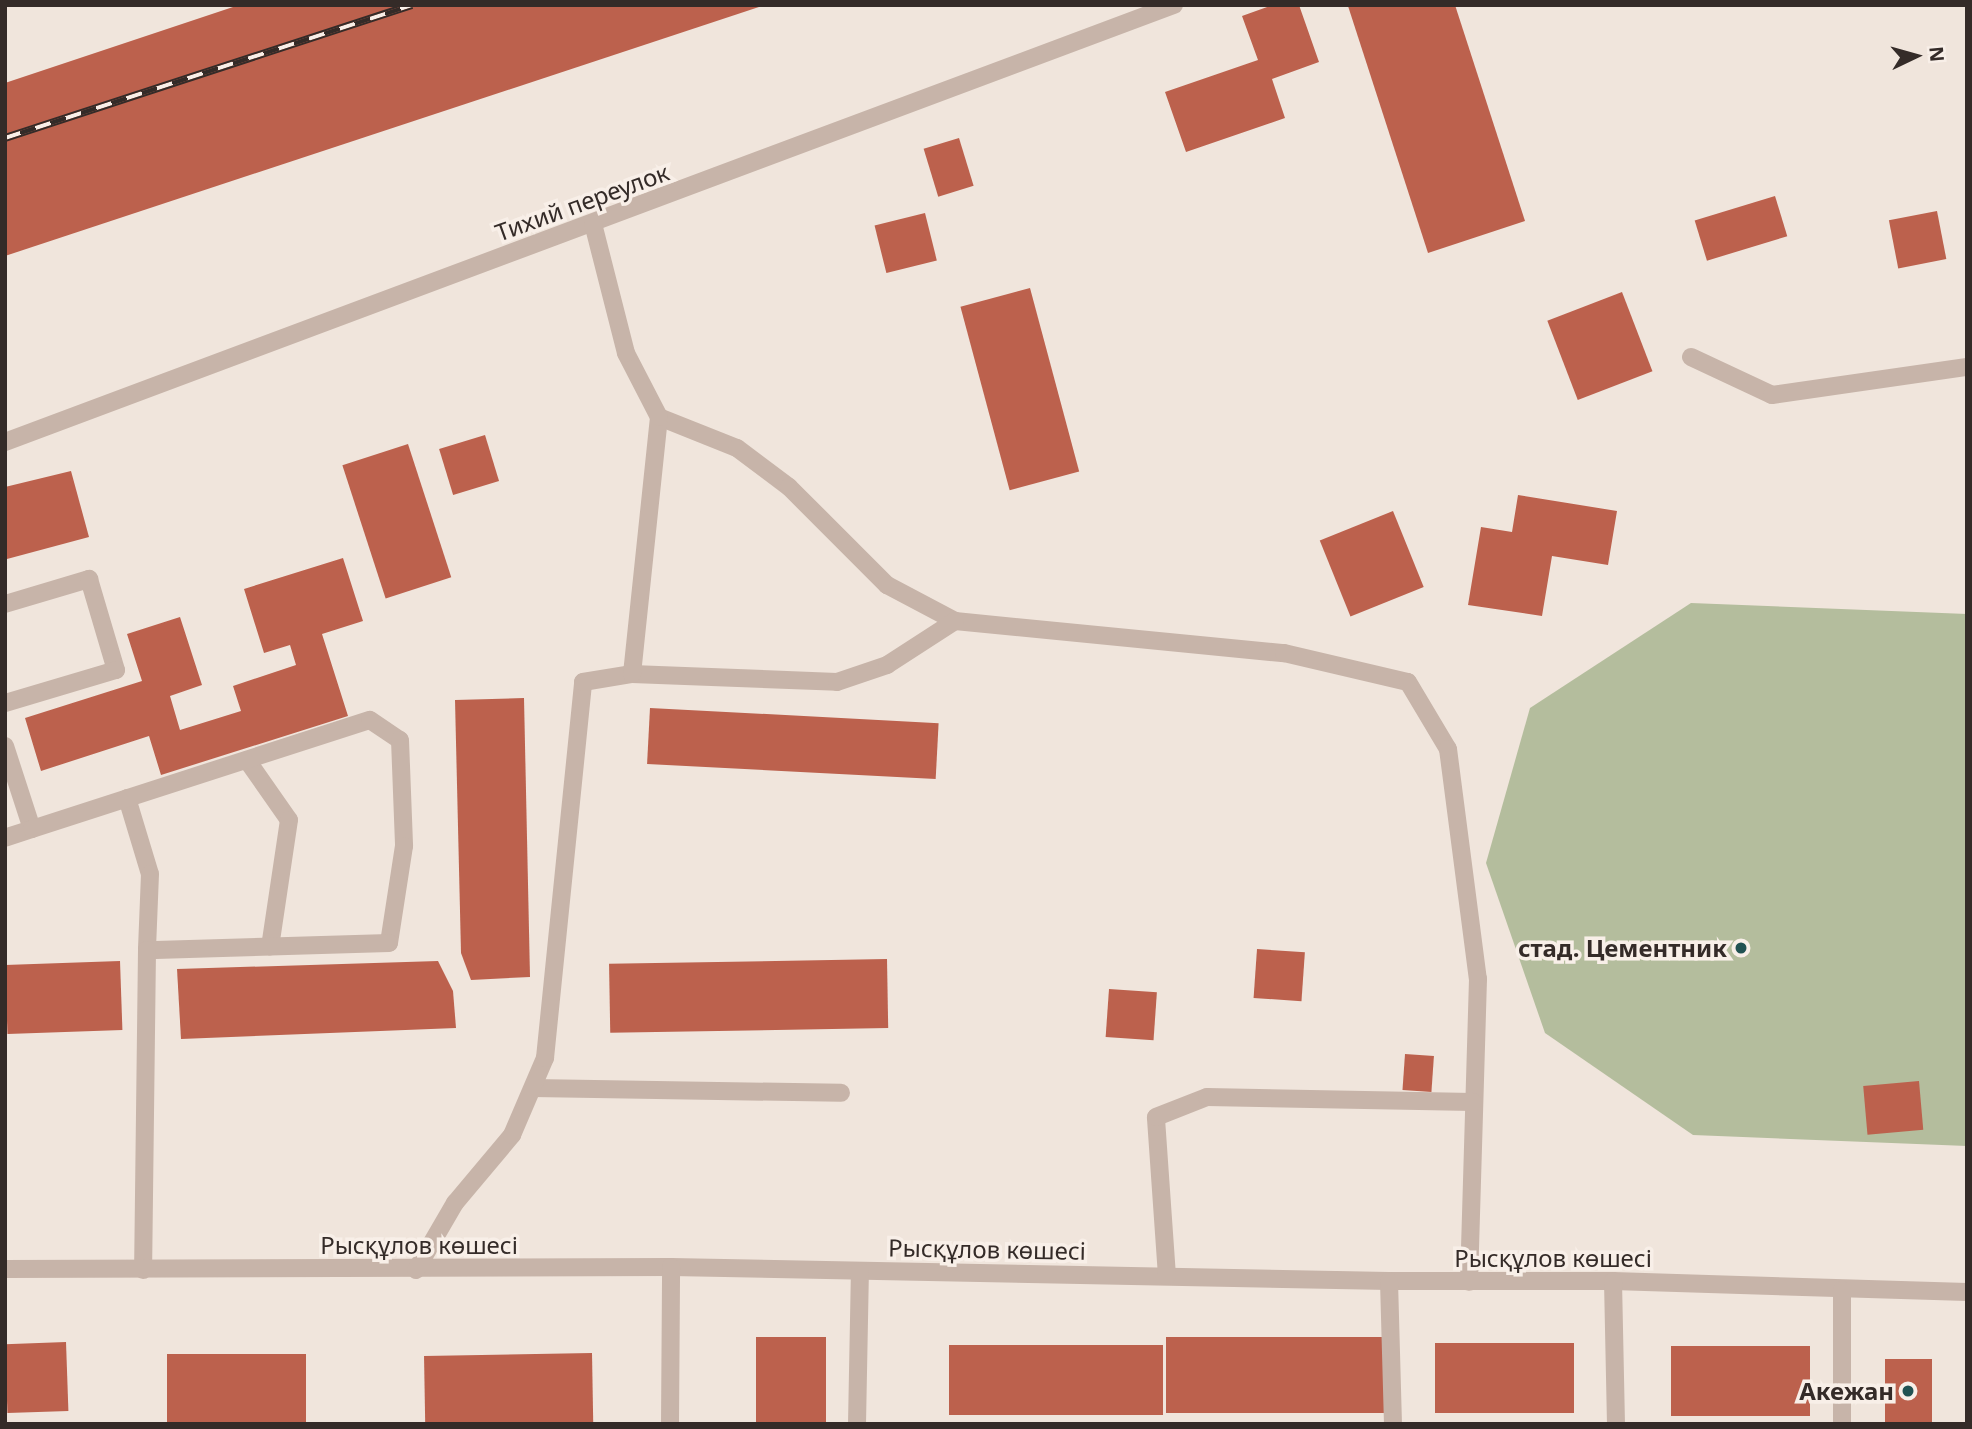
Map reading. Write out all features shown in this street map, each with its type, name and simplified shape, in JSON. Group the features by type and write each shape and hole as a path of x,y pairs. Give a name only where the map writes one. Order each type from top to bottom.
{"street":[{"name":"Тихий переулок","path":"5,442 1174,5"},
{"path":"593,224 626,353 659,417 632,674"},
{"path":"1691,357 1772,395 1967,367"},
{"path":"659,417 737,448 789,487 887,585 955,621 1284,653 1408,682 1448,749 1478,979 1469,1282"},
{"path":"5,604 89,579 116,670 5,703"},
{"path":"416,1270 455,1203 512,1135 545,1058 583,682 632,674 837,682 887,665 955,621"},
{"path":"5,838 370,720 400,740 404,846 389,943 147,950"},
{"path":"5,746 32,829"},
{"path":"247,760 289,820 270,947"},
{"path":"127,798 150,874 143,1270"},
{"path":"533,1087 841,1093"},
{"path":"1167,1276 1156,1117 1207,1097 1473,1102"},
{"path":"670,1424 671,1267"},
{"name":"Рысқұлов көшесі","path":"5,1269 416,1270 671,1267 1390,1281 1613,1281 1967,1292"},
{"path":"857,1424 860,1271"},
{"path":"1390,1281 1393,1424"},
{"path":"1613,1281 1616,1424"},
{"path":"1842,1290 1842,1424"}],"green space":[{"name":"стад. Цементник","path":"1691,603 1967,614 1967,1146 1693,1135 1545,1033 1486,863 1530,708"}],"building":[{"path":"239,5 762,6 5,256 5,83"},
{"path":"1273,5 1299,5 1319,62 1272,79 1285,118 1186,152 1165,92 1258,60 1242,16"},
{"path":"1455,5 1525,221 1428,253 1348,6"},
{"path":"959,138 974,186 938,197 924,149"},
{"path":"1775,196 1787,236 1707,261 1695,221"},
{"path":"1937,211 1946,259 1898,268 1889,220"},
{"path":"925,213 937,261 886,273 875,226"},
{"path":"1030,288 1079,472 1010,490 960,307"},
{"path":"1622,292 1652,371 1578,400 1547,321"},
{"path":"485,435 499,481 453,495 439,449"},
{"path":"408,444 451,577 386,598 342,465"},
{"path":"71,471 89,537 7,559 5,487"},
{"path":"1518,495 1617,511 1608,565 1552,556 1542,616 1468,605 1481,527 1512,532"},
{"path":"1393,511 1424,587 1350,617 1320,541"},
{"path":"343,558 363,621 322,634 348,716 161,775 149,736 41,771 25,718 142,681 127,634 180,617 202,685 170,696 180,730 241,711 233,686 296,665 290,645 264,653 244,589"},
{"path":"524,698 530,977 471,980 461,953 455,700"},
{"path":"650,708 939,723 936,779 647,764"},
{"path":"1257,949 1305,952 1301,1001 1254,998"},
{"path":"887,959 888,1028 610,1033 609,964"},
{"path":"120,961 122,1030 7,1034 5,965"},
{"path":"438,961 453,991 456,1028 181,1039 177,969"},
{"path":"1109,989 1157,992 1154,1040 1106,1037"},
{"path":"1405,1054 1434,1056 1431,1092 1402,1090"},
{"path":"1919,1081 1923,1130 1867,1135 1863,1086"},
{"path":"756,1337 826,1337 826,1424 756,1424"},
{"path":"1166,1337 1388,1337 1388,1413 1166,1413"},
{"path":"66,1342 68,1411 7,1413 5,1344"},
{"path":"1435,1343 1574,1343 1574,1413 1435,1413"},
{"path":"949,1345 1163,1345 1163,1415 949,1415"},
{"path":"1671,1346 1810,1346 1810,1416 1671,1416"},
{"path":"592,1353 593,1424 425,1424 424,1356"},
{"path":"167,1354 306,1354 306,1424 167,1424"},
{"name":"Акежан","path":"1885,1359 1932,1359 1932,1424 1885,1424"}],"railway":[{"path":"5,138 412,5"}],"place":[{"name":"стад. Цементник","path":"1741,948"},
{"name":"Акежан","path":"1908,1391"}]}
